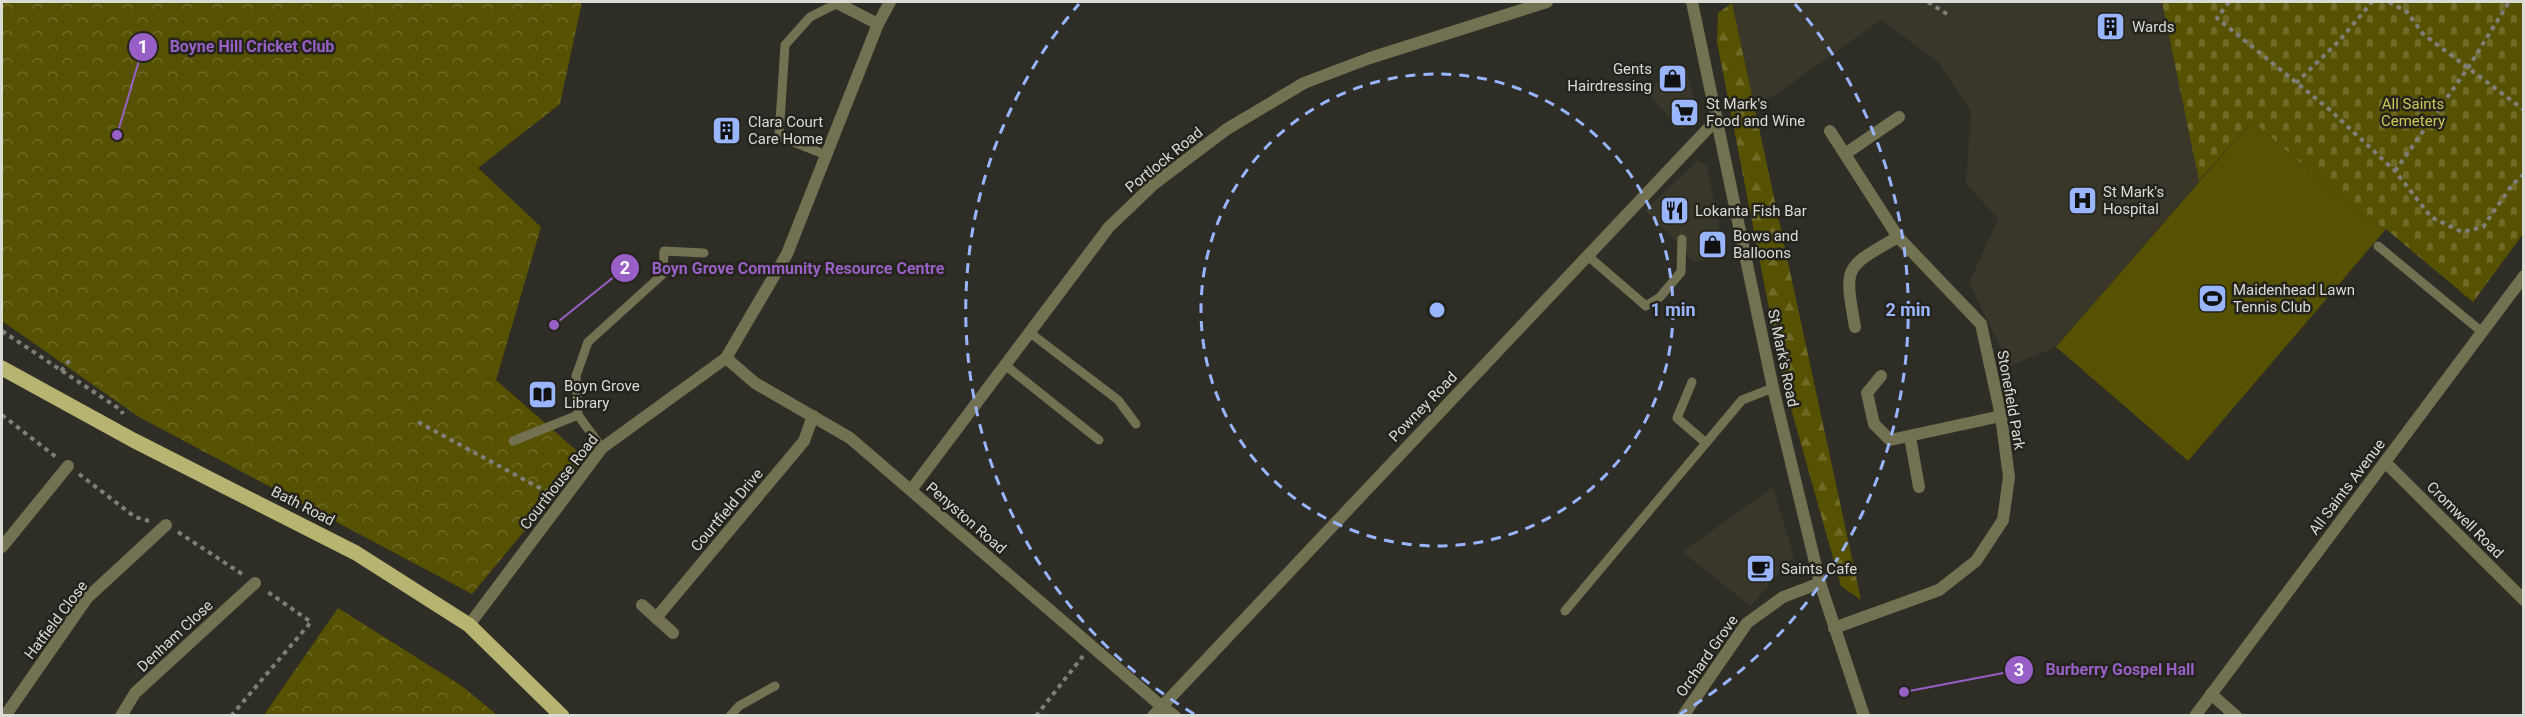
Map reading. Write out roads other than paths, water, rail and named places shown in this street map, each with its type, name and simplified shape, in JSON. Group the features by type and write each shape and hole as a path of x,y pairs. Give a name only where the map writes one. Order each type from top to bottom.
{"main road":[{"name":"Bath Road","path":"2,368 38,391 356,553 469,625 562,716"}],"street":[{"name":"Courthouse Road","path":"469,625 602,448 726,358 787,254 878,24 890,2"},
{"name":"Portlock Road","path":"911,490 1109,227 1154,184 1227,129 1304,83 1392,50 1547,2"},
{"name":"St Mark's Road","path":"1692,2 1773,388 1820,583 1864,716"},
{"path":"836,3 878,24"},
{"path":"1845,154 1899,117"},
{"name":"Powney Road","path":"1156,710 1716,120"},
{"name":"Stonefield Park","path":"1830,131 1898,237 1981,324 2001,416 2009,477 2003,520 1976,561 1939,590 1834,628"},
{"path":"1855,327 1847,281 1858,260 1898,237"},
{"name":"All Saints Avenue","path":"2195,716 2523,276"},
{"name":"Penyston Road","path":"726,358 755,383 850,438 1091,646 1156,710 1175,716"},
{"path":"1881,376 1867,393 1874,424 1890,440 2001,416"},
{"name":"Courtfield Drive","path":"656,618 804,441 813,416"},
{"path":"1910,437 1919,487"},
{"name":"Cromwell Road","path":"2385,462 2523,600"},
{"path":"2,547 68,466"},
{"name":"Hatfield Close","path":"5,716 87,598 166,525"},
{"name":"Denham Close","path":"121,716 135,693 255,583"},
{"name":"Orchard Grove","path":"1683,716 1747,623 1783,597 1820,583"},
{"path":"642,605 673,633"},
{"path":"2211,694 2236,716"}],"lane":[{"path":"826,155 779,136 785,45 810,17 836,3"},
{"path":"1588,256 1646,306 1660,297 1681,272 1682,239"},
{"path":"2378,246 2482,332"},
{"path":"602,448 578,415 576,376 588,342 663,274 664,251 704,253"},
{"path":"1029,332 1118,400 1136,424"},
{"path":"1005,365 1099,440"},
{"path":"1692,382 1677,418 1706,443"},
{"path":"1565,611 1742,400 1773,388"},
{"path":"513,441 578,415"},
{"path":"730,716 739,706 775,686"}],"place":[{"name":"Wards","path":"2111,27"},
{"name":"Gents Hairdressing","path":"1673,78"},
{"name":"St Mark's Food and Wine","path":"1685,113"},
{"name":"Clara Court Care Home","path":"727,131"},
{"name":"Boyne Hill Cricket Club","path":"117,135"},
{"name":"St Mark's Hospital","path":"2082,201"},
{"name":"Lokanta Fish Bar","path":"1674,211"},
{"name":"Bows and Balloons","path":"1712,245"},
{"name":"Maidenhead Lawn Tennis Club","path":"2212,299"},
{"name":"Boyn Grove Community Resource Centre","path":"554,325"},
{"name":"Boyn Grove Library","path":"543,395"},
{"name":"Saints Cafe","path":"1760,569"},
{"name":"Burberry Gospel Hall","path":"1904,692"}],"park label":[{"name":"All Saints Cemetery","path":"2413,112"}]}
